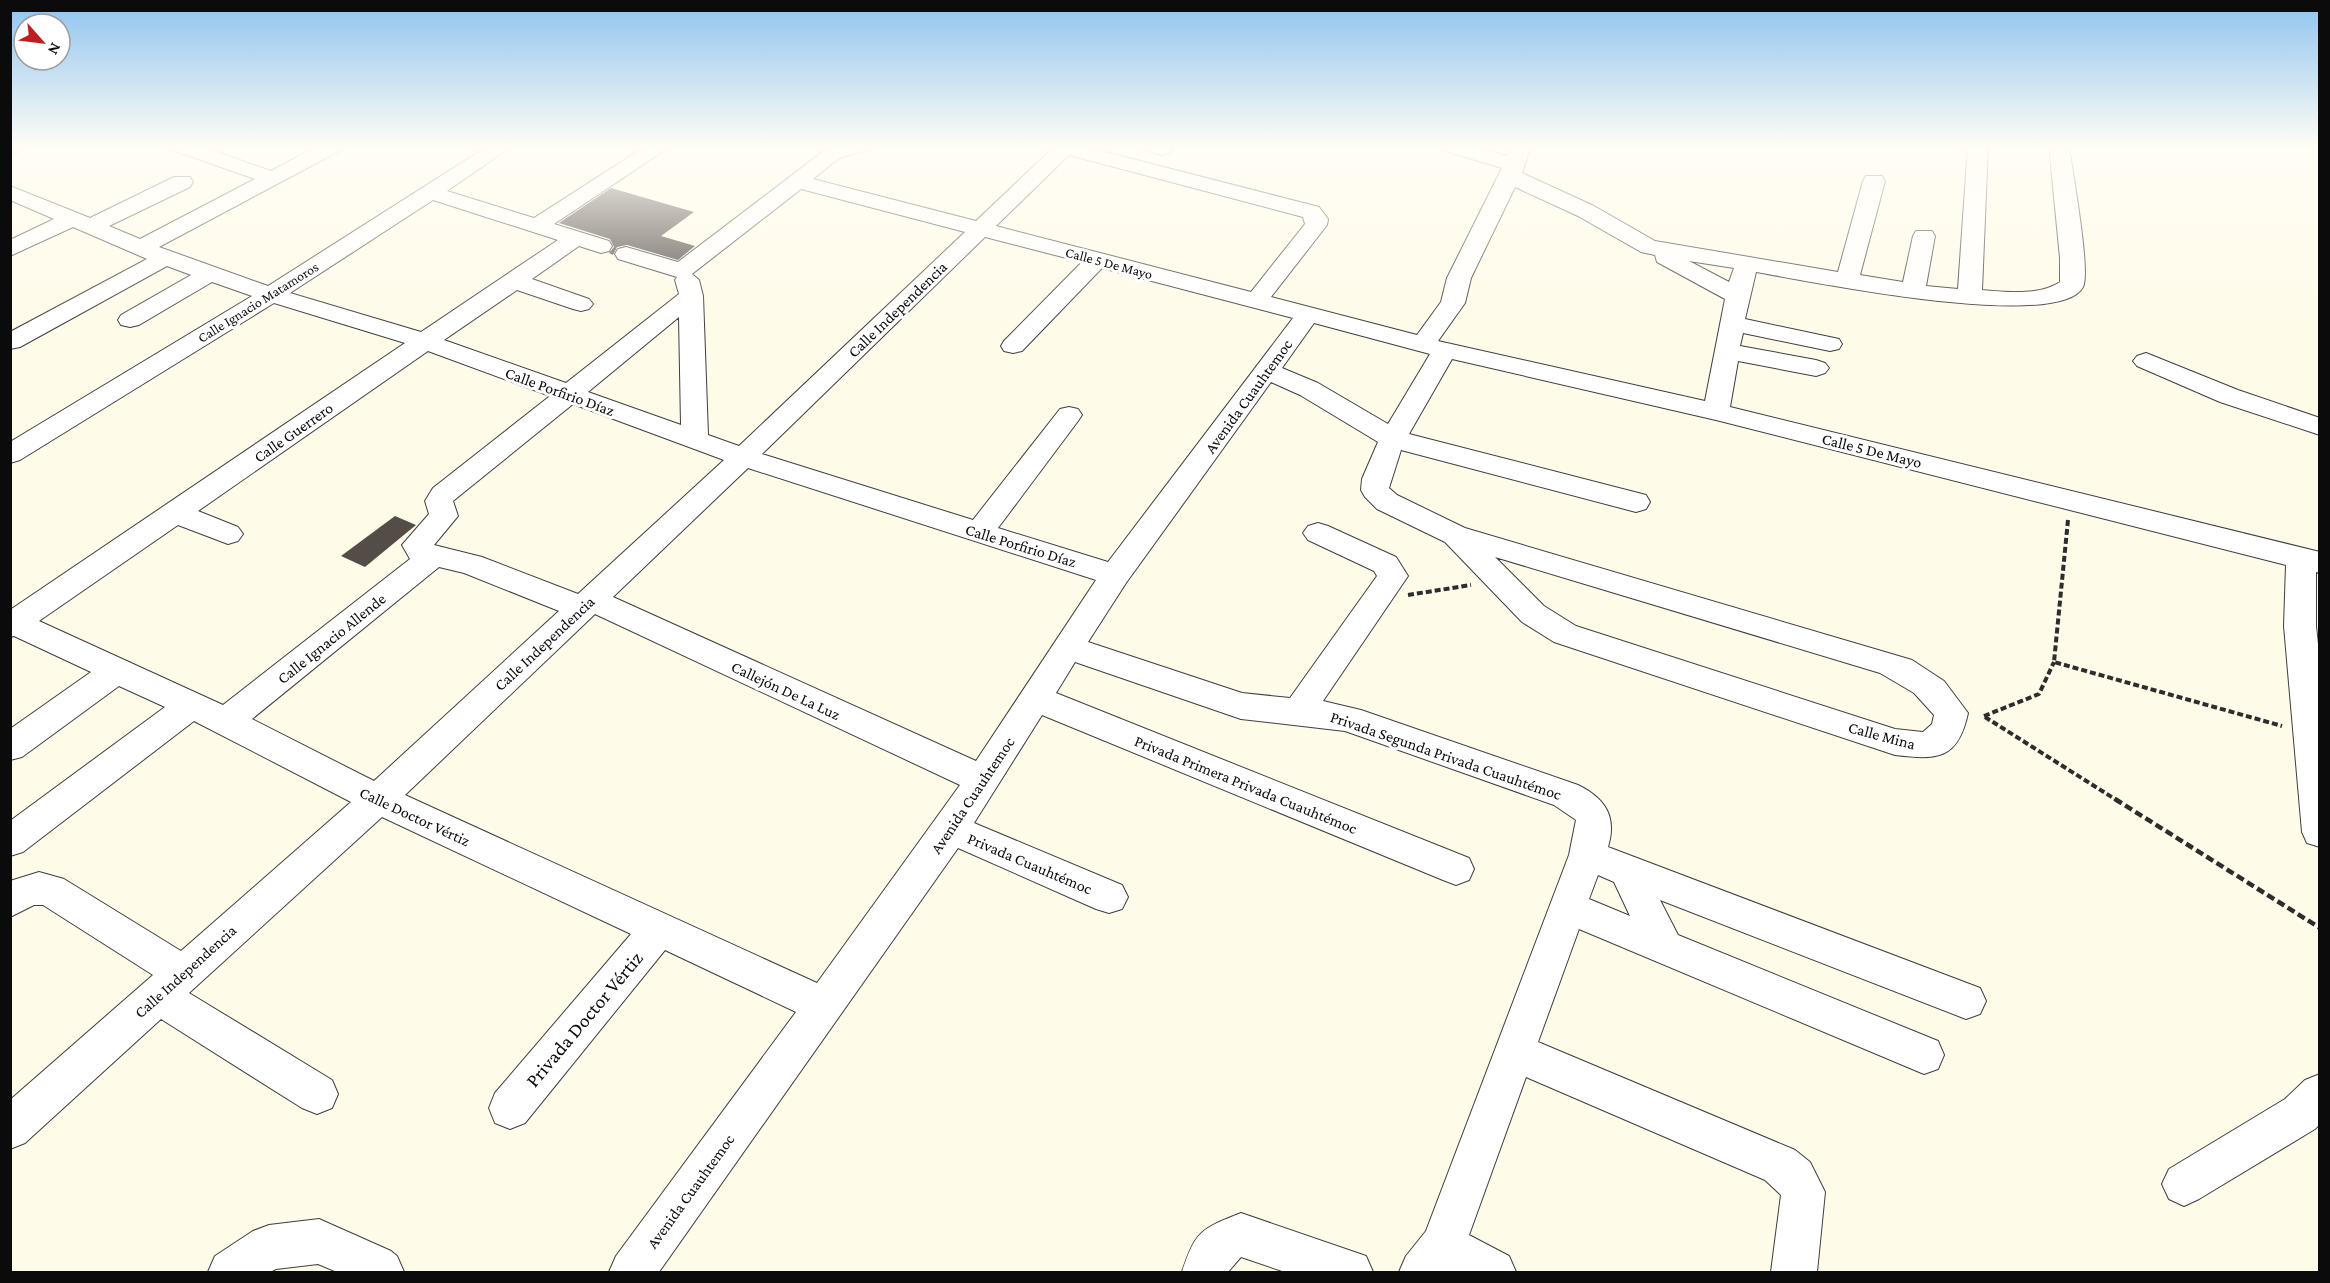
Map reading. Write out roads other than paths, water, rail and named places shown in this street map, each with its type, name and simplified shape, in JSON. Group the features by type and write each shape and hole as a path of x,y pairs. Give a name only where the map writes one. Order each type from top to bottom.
{"street":[{"name":"Calle Porfirio Díaz","path":"50,206 79,216 153,253 210,274 271,295 424,341 743,457 1115,575"},
{"path":"10,249 79,216 110,206"},
{"path":"11,330 153,253 228,206"},
{"name":"Calle Ignacio Matamoros","path":"10,454 271,295 412,206"},
{"path":"473,206 536,226 567,206"},
{"path":"682,271 764,206"},
{"name":"Calle 5 De Mayo","path":"894,206 1434,347 1716,412 2310,561"},
{"name":"Calle Independencia","path":"10,1128 378,799 743,457 1004,206"},
{"path":"1256,302 1316,225 1315,216 1294,206"},
{"path":"1393,439 1453,303 1460,278 1494,206"},
{"path":"1578,206 1737,296"},
{"path":"1848,278 1867,206"},
{"path":"1970,297 1969,269 1974,206"},
{"path":"1649,247 1913,290 1970,297 2040,297 2065,292 2072,285 2072,258 2066,206"},
{"name":"Calle Guerrero","path":"12,623 512,280 588,242 536,226"},
{"path":"1913,290 1924,236"},
{"path":"626,254 682,271"},
{"path":"1013,346 1097,260"},
{"path":"1716,412 1731,322 1747,263"},
{"path":"682,271 691,296 695,439"},
{"path":"130,320 210,274"},
{"path":"512,280 581,304"},
{"path":"11,330 62,290"},
{"path":"435,555 423,554 416,549 444,516 439,501 443,495 691,296"},
{"name":"Avenida Cuauhtemoc","path":"632,1272 822,1005 951,829 1115,575 1308,315"},
{"path":"1731,322 1830,344"},
{"path":"1726,351 1816,368"},
{"path":"2146,361 2229,396 2319,427"},
{"path":"1268,371 1309,389 1393,439 1636,502"},
{"path":"979,532 1069,415"},
{"name":"Calle Mina","path":"1393,439 1374,486 1387,502 1455,535 1892,664 1911,673 1936,692 1951,713 1947,731 1929,746 1895,742 1565,634 1533,614 1455,535"},
{"path":"175,513 228,534"},
{"path":"1297,713 1391,582 1391,570 1385,564 1318,533"},
{"name":"Callejón De La Luz","path":"435,555 471,564 585,603 983,780"},
{"name":"Calle Ignacio Allende","path":"226,721 435,555"},
{"path":"2310,561 2300,626 2319,832"},
{"name":"Calle Doctor Vértiz","path":"12,623 226,721 378,799 822,1005"},
{"name":"Privada Segunda Privada Cuauhtémoc","path":"1069,648 1232,703 1297,713 1335,715 1349,719 1581,802 1594,816 1596,826 1587,855"},
{"path":"10,747 116,671"},
{"name":"Privada Primera Privada Cuauhtémoc","path":"1036,699 1456,868"},
{"path":"10,841 190,706"},
{"name":"Privada Cuauhtémoc","path":"951,829 1109,897"},
{"path":"1493,1272 1433,1259 1515,1052 1587,855 1966,1002"},
{"path":"1628,870 1664,947"},
{"path":"10,900 21,892 37,887 51,890 170,984 317,1094"},
{"path":"1567,907 1924,1055"},
{"name":"Privada Doctor Vértiz","path":"510,1108 658,930"},
{"path":"1515,1052 1780,1165 1795,1176 1803,1192 1794,1272"},
{"path":"2184,1184 2313,1109"},
{"path":"1205,1272 1213,1252 1221,1243 1241,1235 1350,1272"},
{"path":"231,1272 269,1247 319,1240 381,1272"}]}
